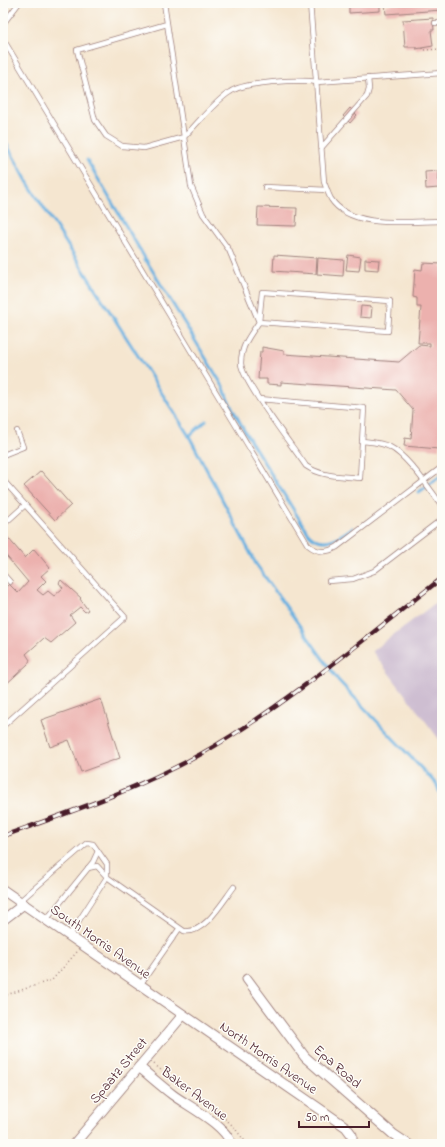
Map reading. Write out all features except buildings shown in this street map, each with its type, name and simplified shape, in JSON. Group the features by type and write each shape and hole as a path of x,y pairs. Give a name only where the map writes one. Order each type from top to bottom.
{"street":[{"name":"South Morris Avenue","path":"3,890 183,1015"},
{"path":"3,920 22,902"},
{"name":"Epa Road","path":"247,979 305,1057 394,1134 408,1144"},
{"name":"Spaatz Street","path":"74,1144 183,1015"},
{"name":"North Morris Avenue","path":"183,1015 346,1127 352,1135 353,1142"},
{"name":"Baker Avenue","path":"139,1067 172,1094 213,1123 230,1139 231,1144"}],"lane":[{"path":"3,24 19,3"},
{"path":"164,3 191,186 203,214 229,250 259,322"},
{"path":"310,3 324,182 331,199 344,212 369,221 442,221"},
{"path":"435,23 442,23"},
{"path":"167,24 77,50 95,120 106,136 122,146 144,148 184,137 228,93 238,87 304,80 316,82 442,73"},
{"path":"3,39 308,546 317,551 323,552 337,547 442,467"},
{"path":"322,147 367,96 369,89 368,78"},
{"path":"265,187 327,190"},
{"path":"259,322 388,331 390,301 262,292 259,322 243,348 241,364 245,378 259,399 306,466 315,472 360,478 364,408 259,399"},
{"path":"3,455 23,447 17,431"},
{"path":"362,441 380,443 392,448 423,481 442,506"},
{"path":"3,480 124,617 3,726"},
{"path":"3,525 25,505"},
{"path":"329,581 353,579 374,571 442,519"},
{"path":"3,574 10,582"},
{"path":"22,902 86,843 93,844 106,864 107,877 69,936"},
{"path":"46,920 88,868 98,851"},
{"path":"88,868 97,866 107,877 180,929 189,932 202,926 234,887"},
{"path":"140,985 180,929"}],"path":[{"path":"422,48 422,50 442,49"},
{"path":"3,996 52,980 78,951"},
{"path":"3,1134 15,1144"}],"shaded area":[{"path":"442,598 442,743 372,651"}],"waterway":[{"path":"3,138 28,183 189,436 256,564 338,680 437,785 442,799"},
{"path":"87,160 146,260 144,260"},
{"path":"146,260 224,388 228,400 245,432 308,533 313,538 324,541 336,538 352,528"},
{"path":"189,436 206,421"},
{"path":"419,492 442,475"}],"railway":[{"path":"3,836 128,789 177,767 201,754 233,735 294,693 354,648 442,578"}]}
